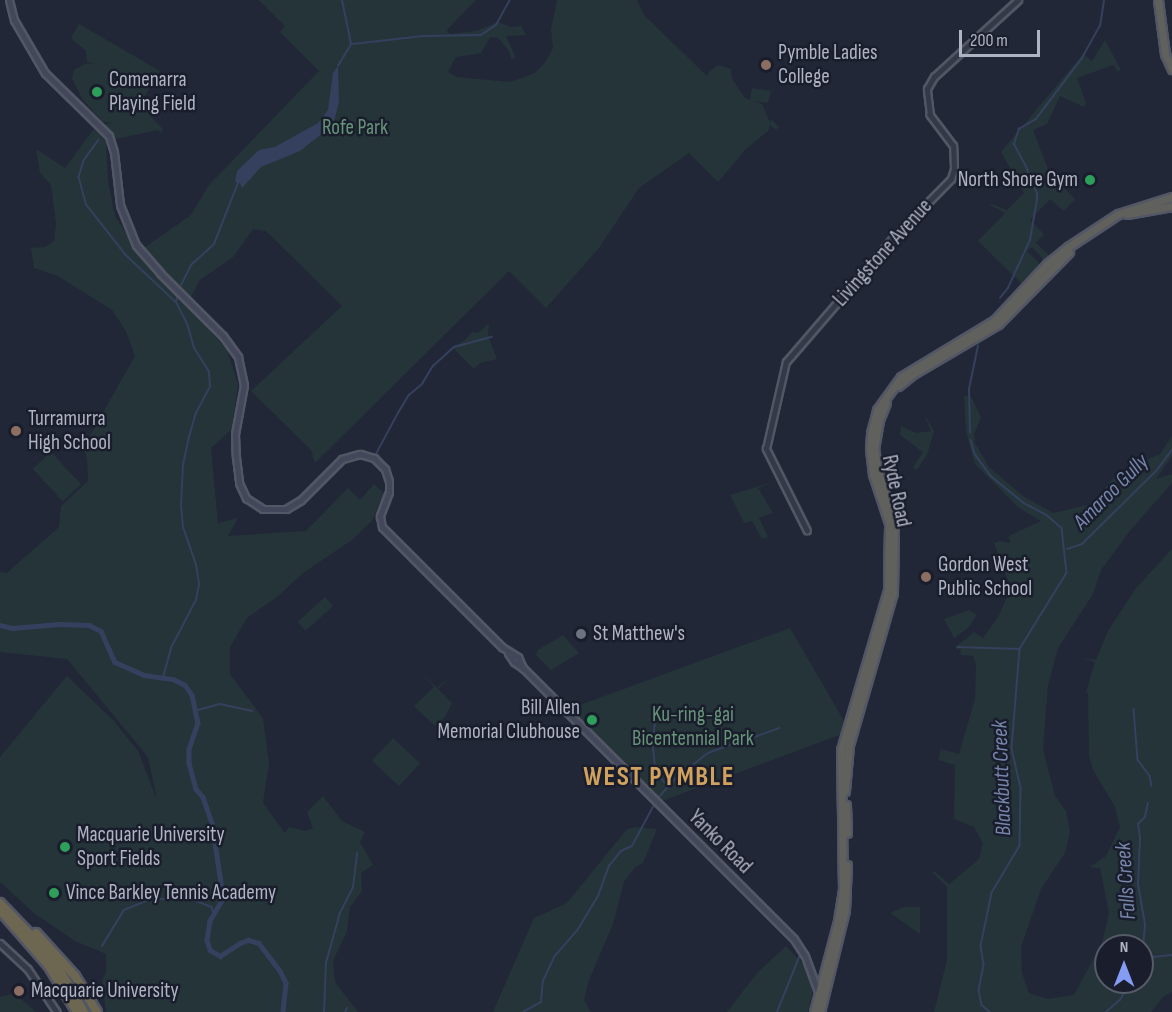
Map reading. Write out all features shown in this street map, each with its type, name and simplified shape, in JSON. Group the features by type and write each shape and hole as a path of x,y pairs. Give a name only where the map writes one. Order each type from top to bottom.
{"highway":[{"path":"1159,0 1172,62"},
{"path":"1159,0 1165,54 1172,69"},
{"path":"1128,212 1172,192"},
{"name":"Ryde Road","path":"814,1012 823,982 843,889 841,754 888,590 889,523 873,474 870,449 871,433 877,410 891,388 909,371 988,325 1053,258 1104,222 1172,199"},
{"path":"1128,212 1172,206"},
{"path":"0,903 16,918 59,969 84,1012"},
{"path":"0,910 48,965 77,1012"},
{"path":"16,918 25,922 63,961 97,1012"},
{"name":"Ryde Road","path":"820,1012 823,982"}],"main road":[{"name":"Yanko Road","path":"9,0 15,23 45,73 109,136 114,152 120,205 136,245 160,273 228,341 238,357 244,385 236,445 238,479 244,495 253,504 263,509 286,509 301,500 342,459 356,454 378,460 385,469 389,481 389,492 381,511 382,527 794,939 819,994"},
{"name":"Yanko Road","path":"809,968 823,982"},
{"path":"812,975 823,982"}],"street":[{"name":"Livingstone Avenue","path":"807,531 766,449 786,362 891,240 951,179 954,169 953,146 930,115 927,89 934,77 1017,0"},
{"path":"0,943 28,969 57,1012"}],"green space":[{"name":"Rofe Park","path":"259,0 476,0 447,30 450,34 476,31 498,22 511,27 521,26 526,35 506,36 516,58 511,59 509,51 498,38 490,37 481,53 456,57 448,72 457,77 511,82 535,73 546,61 553,48 551,29 557,0 637,0 644,15 708,77 707,74 718,65 731,69 732,79 745,98 750,100 752,88 771,91 768,103 753,101 762,104 770,122 772,120 779,127 776,130 770,125 768,131 745,150 718,182 689,153 639,188 599,248 546,308 509,271 315,463 311,450 251,391 342,306 266,231 253,229 233,257 200,280 187,304 227,350 238,384 232,429 211,448 218,523 238,518 228,536 306,531 348,488 360,500 374,484 384,493 372,521 352,540 303,573 277,597 247,618 230,647 230,674 263,718 269,763 263,803 285,833 289,827 306,831 313,828 307,812 323,796 342,821 365,832 360,842 373,865 361,873 362,891 350,907 347,931 333,961 335,982 358,1012 106,1012 102,980 106,973 106,954 75,941 34,913 0,882 0,757 67,676 113,720 138,751 157,800 148,757 67,659 0,652 0,572 7,573 59,527 61,506 88,481 87,458 83,448 135,356 126,331 112,310 58,276 34,268 31,248 45,247 54,241 56,224 51,185 40,173 36,149 65,168 96,126 112,123 103,122 83,100 72,78 74,70 85,64 95,63 87,62 86,51 71,38 79,24 160,71 139,105 163,129 161,133 158,130 115,139 106,145 108,181 115,216 138,252 191,215 209,185 319,71 280,32 285,26"},
{"path":"1105,40 1121,70 1118,72 1113,65 1077,78 1086,103 1084,107 1060,96 1047,124 1033,130 1047,171 1075,199 1064,211 1050,199 1030,220 1044,234 1036,243 1050,256 1045,261 1032,247 1027,251 1041,265 1023,285 978,241 1005,213 990,205 1007,210 1024,193 1001,152 1083,54 1092,61"},
{"path":"489,323 488,336 497,359 480,363 474,369 452,347 465,340 472,332 478,333"},
{"path":"964,395 972,398 981,418 974,434 975,443 989,467 1023,496 1053,513 1092,504 1115,476 1141,471 1145,460 1160,454 1172,436 1172,456 1156,479 1172,474 1172,483 1129,532 1101,570 1093,594 1058,648 1048,685 1043,749 1055,796 1066,811 1070,832 1065,853 1041,889 1021,947 1022,973 1029,993 1048,999 1074,995 1094,958 1094,994 1154,994 1154,934 1104,934 1109,913 1100,868 1090,867 1106,856 1120,827 1115,807 1093,770 1089,755 1088,693 1086,692 1095,662 1080,658 1096,660 1108,631 1136,588 1172,549 1172,992 1164,996 1151,1012 934,1012 947,960 947,887 933,873 934,871 949,884 979,859 983,843 974,827 954,819 955,765 938,760 941,749 959,754 975,699 976,665 973,656 961,655 960,649 970,643 957,650 955,647 974,632 983,638 998,617 1011,589 994,543 999,541 1010,543 1009,536 1041,521 1019,508 975,464 966,432"},
{"path":"924,414 934,431 927,455 917,470 913,467 923,452 900,435 901,426 916,433 931,431"},
{"path":"51,452 81,484 63,501 33,469"},
{"path":"777,481 758,488 773,513 759,518 768,537 762,539 752,521 744,523 730,495"},
{"path":"325,597 333,606 306,631 298,622"},
{"path":"969,610 977,615 968,628 954,638 944,619"},
{"name":"Ku-ring-gai Bicentennial Park","path":"790,628 844,721 842,734 662,801 569,709"},
{"path":"563,635 579,653 551,670 536,655 538,650"},
{"path":"420,672 437,688 452,675 438,689 452,703 445,717 435,726 414,706 434,687"},
{"path":"393,738 420,763 399,786 372,761"},
{"path":"637,827 657,829 643,863 635,867 624,882 613,924 589,980 584,1000 591,1012 493,1012 534,918 567,903 627,829"},
{"path":"904,907 920,907 920,934 890,913"},
{"path":"786,946 803,964 811,981 813,990 808,1012 727,1012 757,973"},
{"path":"11,994 20,998 36,1012 0,1012 0,997"}],"water":[{"path":"338,66 339,102 333,125 300,151 261,167 242,188 240,183 235,182 237,171 259,150 275,147 318,123 328,110 333,73"}],"waterway":[{"path":"338,66 351,44 342,0"},
{"path":"353,44 423,36 481,35 496,25 510,0"},
{"name":"Blackbutt Creek","path":"1000,298 1008,288 1030,240 1037,200 1037,194 1026,167 1014,144 1019,129 1036,119 1082,58 1100,26 1104,0"},
{"path":"99,140 84,161 79,177 86,204 126,255 175,301"},
{"path":"181,285 191,265 214,244 238,183"},
{"path":"163,678 171,648 196,600 199,584 196,565 183,528 181,506 183,465 196,413 210,387 209,372 194,348 187,324 176,302 178,294"},
{"path":"376,454 409,395 422,384 433,366 454,347 492,337"},
{"name":"Blackbutt Creek","path":"970,433 969,389 978,346"},
{"name":"Blackbutt Creek","path":"971,440 975,454 991,476 1024,503 1048,516 1062,528 1067,573 1020,649 1012,749 1021,788 1020,846 992,893 981,946 984,965 979,990 982,1005 990,1012"},
{"name":"Amaroo Gully","path":"1067,549 1082,544 1157,470 1172,450"},
{"path":"0,625 12,628 59,624 89,625 101,631 115,662 144,675 173,679 185,685 192,695 198,723 189,749 189,763 196,789 203,797 212,823 222,889 221,902 210,921 207,940 210,950 220,956 248,940 259,943 286,983 283,1012"},
{"path":"958,647 1020,649"},
{"path":"195,711 220,704 252,711"},
{"path":"657,707 653,743 656,773 669,787"},
{"name":"Falls Creek","path":"1134,709 1138,760 1150,776 1152,786"},
{"path":"752,738 779,728"},
{"path":"659,797 675,779 708,753 746,739"},
{"name":"Falls Creek","path":"1144,934 1145,925 1138,884 1140,838 1138,824 1145,817 1148,803"},
{"path":"523,1012 541,1002 543,981 554,957 577,931 598,896 609,866 621,851 632,846 654,805"},
{"path":"324,1012 326,963 340,913 353,887 357,853"},
{"path":"102,946 124,910 151,899 191,899 212,907 214,914"},
{"path":"777,1012 800,955"},
{"path":"1154,957 1172,955"},
{"name":"Falls Creek","path":"1106,1012 1123,994"},
{"path":"345,1012 347,1008"}],"place":[{"name":"Pymble Ladies College","path":"766,65"},
{"name":"Comenarra Playing Field","path":"97,92"},
{"name":"North Shore Gym","path":"1090,180"},
{"name":"Turramurra High School","path":"16,431"},
{"name":"Gordon West Public School","path":"926,577"},
{"name":"St Matthew's","path":"581,634"},
{"name":"Bill Allen Memorial Clubhouse","path":"592,720"},
{"name":"Macquarie University Sport Fields","path":"65,847"},
{"name":"Vince Barkley Tennis Academy","path":"54,893"},
{"name":"Macquarie University","path":"19,991"}],"district":[{"name":"WEST PYMBLE","path":"659,778"}]}
